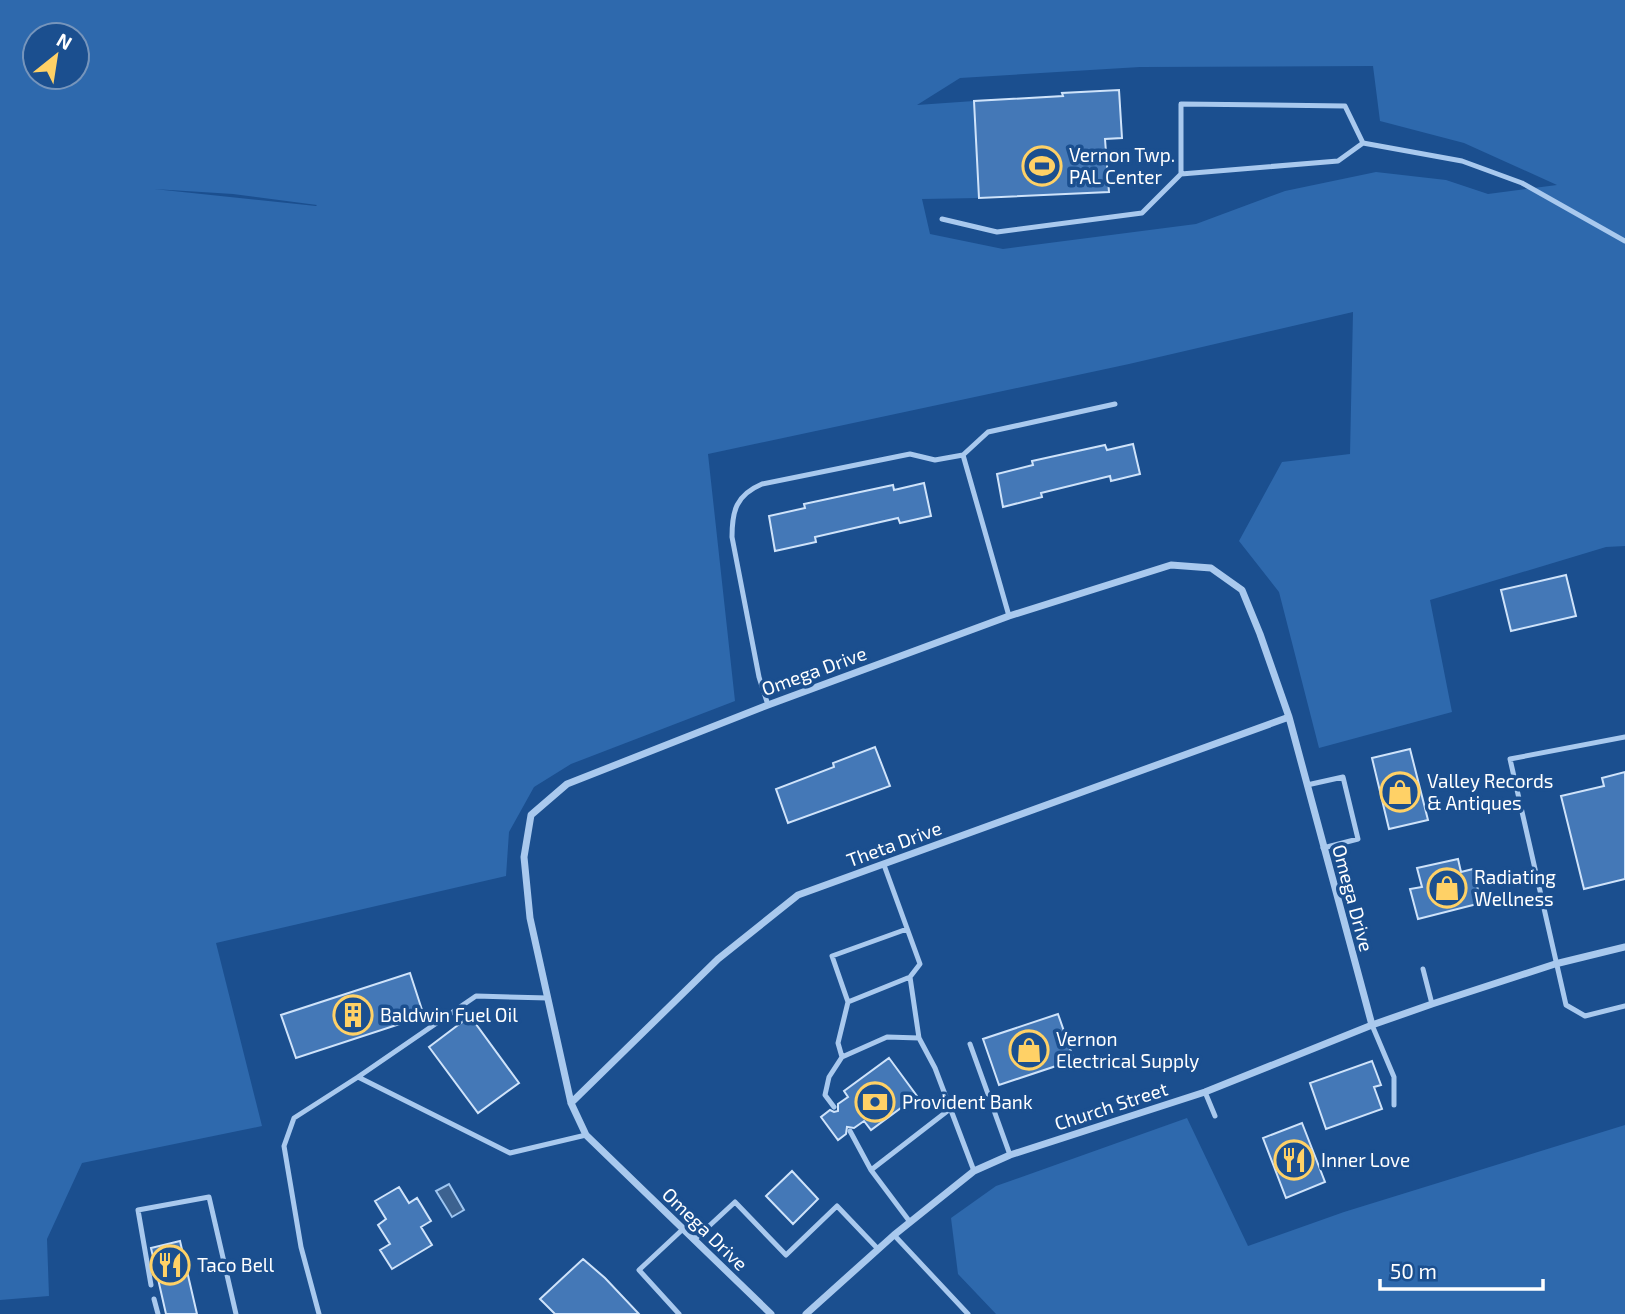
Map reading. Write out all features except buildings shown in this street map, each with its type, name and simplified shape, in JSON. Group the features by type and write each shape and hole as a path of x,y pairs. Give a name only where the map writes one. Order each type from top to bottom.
{"street":[{"name":"Omega Drive","path":"771,1314 586,1135 571,1103 530,918 524,857 531,814 567,784 768,705 1009,616 1171,565 1210,568 1242,590 1260,634 1289,717 1372,1025"},
{"name":"Theta Drive","path":"571,1103 718,959 798,895 1289,717"},
{"name":"Church Street","path":"806,1314 816,1311 877,1249 974,1171 1010,1155 1205,1092 1372,1025 1432,1004 1555,964 1625,947"}],"lane":[{"path":"1181,174 1181,104 1345,106 1363,143"},
{"path":"943,219 997,232 1142,214 1181,174 1338,161 1363,143 1462,161 1510,178 1570,208 1625,241"},
{"path":"768,705 759,677 732,537 732,514 746,491 761,484 910,454 935,460 963,455 988,432 1115,404"},
{"path":"963,455 1009,616"},
{"path":"1625,737 1510,759 1566,1005 1585,1016 1625,1006"},
{"path":"1307,785 1343,776 1358,838 1323,848"},
{"path":"848,1002 910,977 920,964 884,865"},
{"path":"842,1057 838,1043 848,1002 832,956 906,929"},
{"path":"1423,968 1432,1004"},
{"path":"910,977 919,1038 935,1068 974,1171"},
{"path":"319,1314 301,1247 284,1146 294,1118 476,996 548,998"},
{"path":"1372,1025 1394,1077 1394,1105"},
{"path":"834,1107 825,1095 829,1077 842,1057 887,1037 919,1038"},
{"path":"970,1044 1010,1155"},
{"path":"358,1077 510,1153 586,1135"},
{"path":"1205,1092 1216,1116"},
{"path":"871,1170 950,1109"},
{"path":"850,1131 871,1170 910,1222"},
{"path":"151,1285 138,1210 209,1197 236,1314"},
{"path":"694,1240 735,1202 786,1255 837,1206 877,1249"},
{"path":"678,1314 639,1270 683,1229"},
{"path":"894,1235 968,1314"},
{"path":"154,1299 158,1314"}],"shaded area":[{"path":"0,0 1625,0 1625,546 1606,547 1430,600 1452,712 1319,748 1279,592 1239,541 1282,462 1350,454 1353,312 1129,364 708,454 735,701 571,764 534,787 509,832 506,876 216,943 262,1126 82,1163 47,1239 49,1296 0,1300","holes":["1373,66 1380,121 1464,143 1557,185 1488,194 1446,180 1376,172 1285,191 1196,224 1003,249 930,234 922,199 979,198 974,101 917,105 960,78 1140,67","154,189 233,194 317,205 316,206"]},
{"path":"1187,1118 1248,1246 1344,1212 1625,1125 1625,1314 996,1314 958,1274 951,1218 996,1186"},
{"path":"449,1184 464,1210 452,1217 436,1191"}],"place":[{"name":"Vernon Twp. PAL Center","path":"1042,166"},
{"name":"Valley Records & Antiques","path":"1400,792"},
{"name":"Radiating Wellness","path":"1447,888"},
{"name":"Baldwin Fuel Oil","path":"353,1015"},
{"name":"Vernon Electrical Supply","path":"1029,1050"},
{"name":"Provident Bank","path":"875,1102"},
{"name":"Inner Love","path":"1294,1160"},
{"name":"Taco Bell","path":"170,1265"}]}
